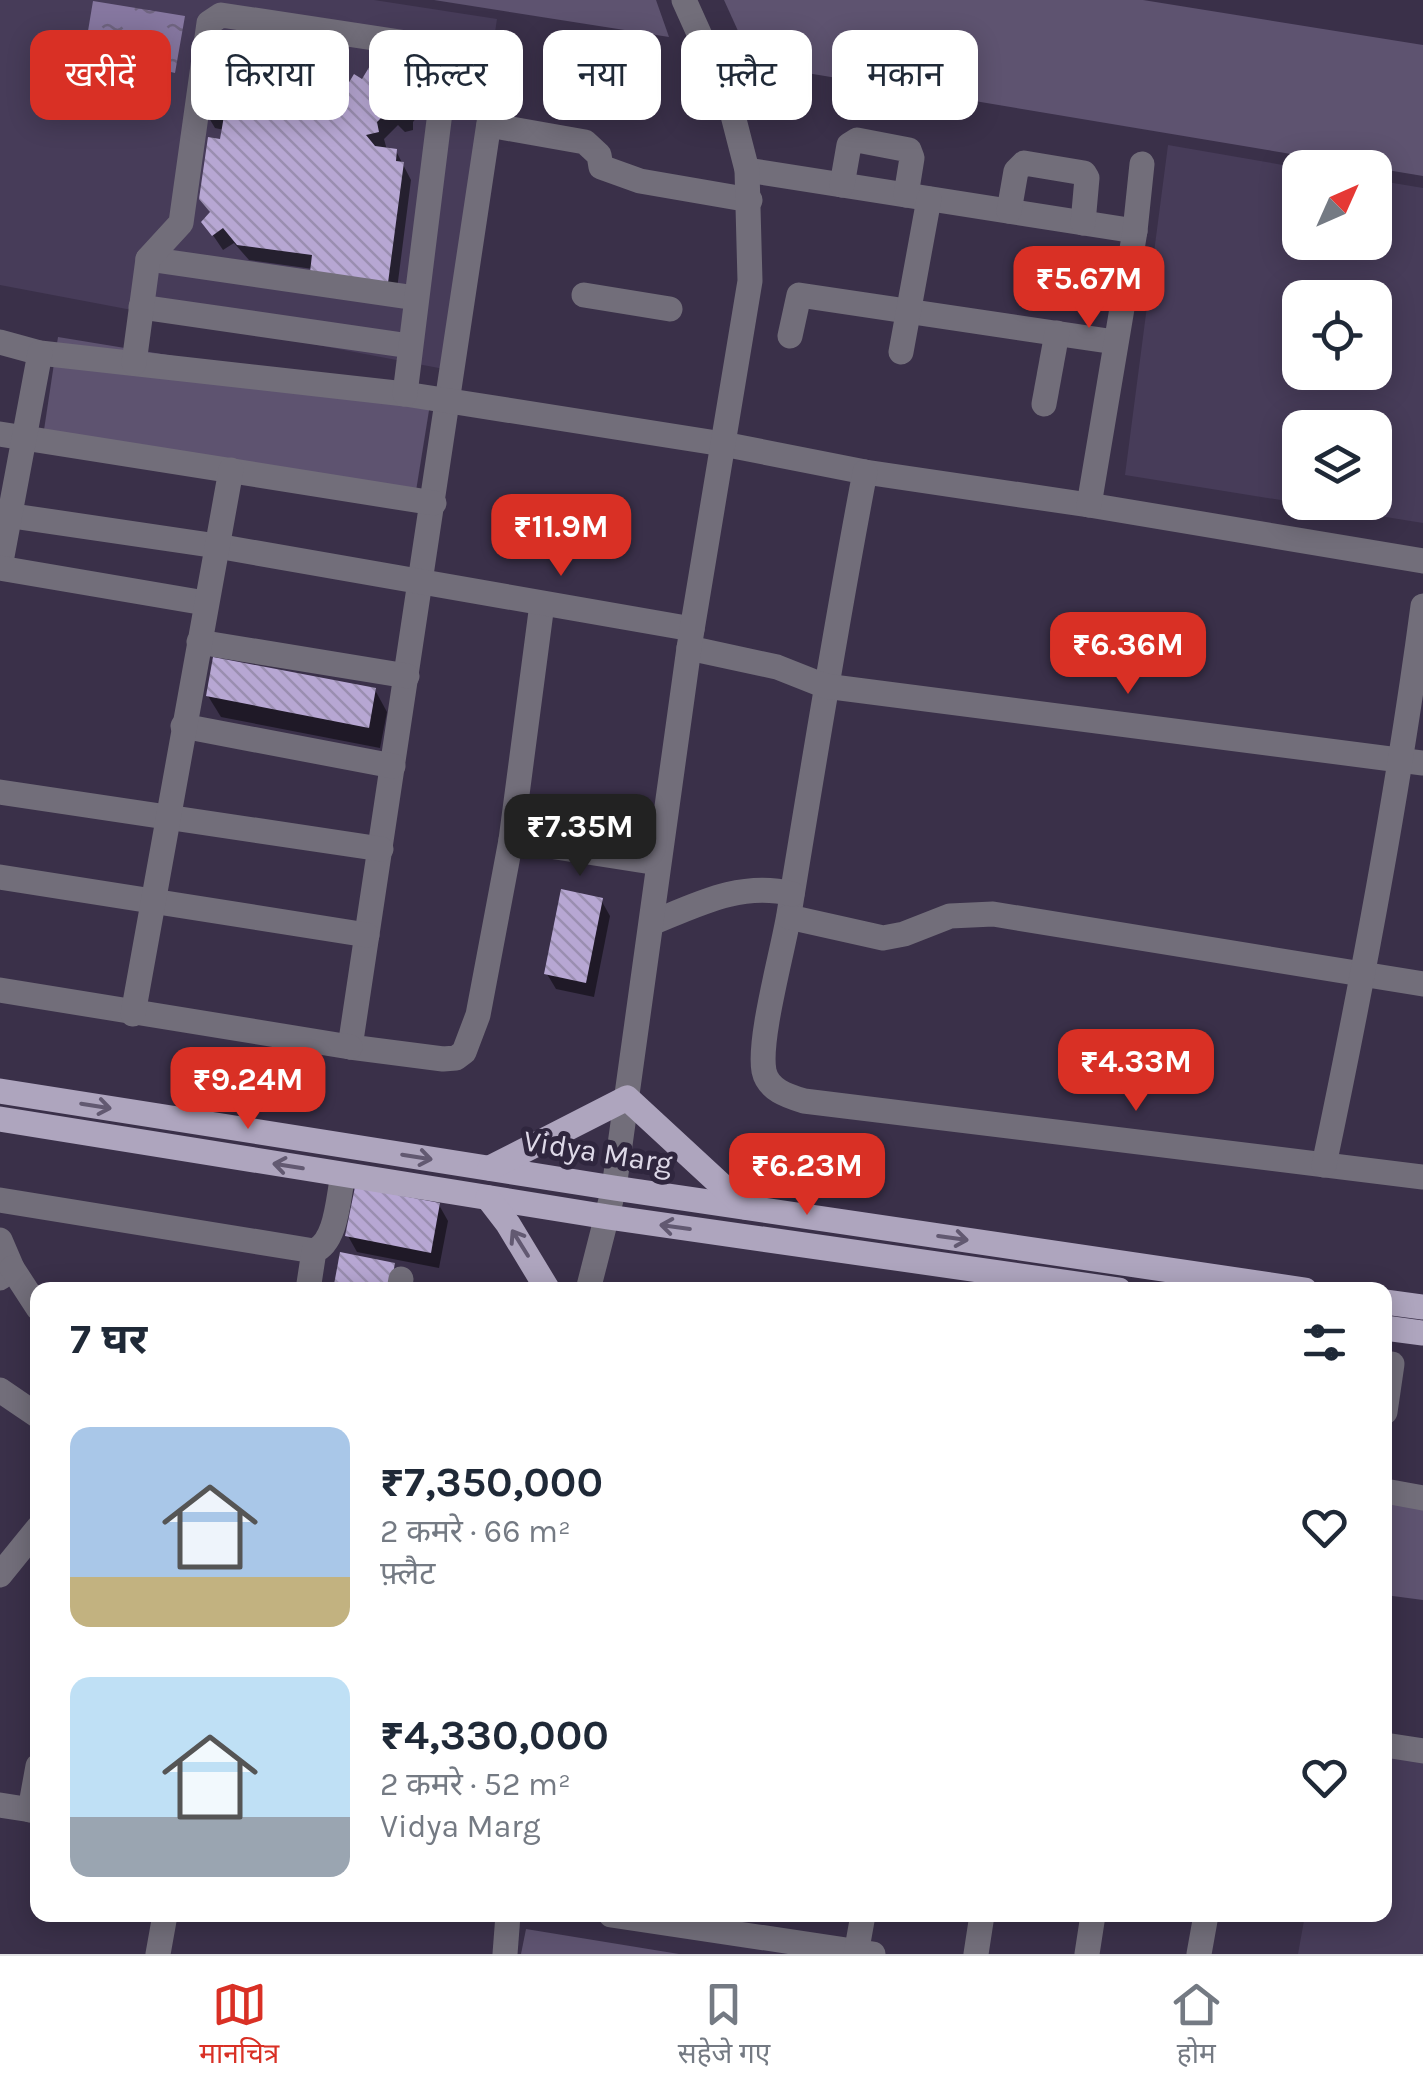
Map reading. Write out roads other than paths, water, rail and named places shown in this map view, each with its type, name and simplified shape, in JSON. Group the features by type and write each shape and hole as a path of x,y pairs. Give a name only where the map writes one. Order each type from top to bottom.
{"main road":[{"name":"Vidya Marg","path":"0,1091 614,1188 1250,1282"},
{"path":"490,1168 627,1098 745,1208"},
{"name":"Vidya Marg","path":"0,1120 608,1218 1061,1282"},
{"path":"488,1198 543,1282"},
{"path":"1392,1303 1423,1307"},
{"path":"1392,1329 1423,1333"}],"street":[{"path":"590,1282 614,1188 690,638 750,281 747,170 729,100 684,0"},
{"path":"134,363 148,259 180,223 208,23 221,15 433,48 446,64 404,394"},
{"path":"350,1047 490,120"},
{"path":"489,126 586,142 599,155 602,167 640,181 750,200"},
{"path":"842,185 849,145 857,140 909,150 917,197 910,310 902,352"},
{"path":"1010,211 1016,171 1024,163 1084,173 1087,178 1082,223"},
{"path":"1089,504 1135,231 1142,164"},
{"path":"747,170 1135,231"},
{"path":"148,259 416,298"},
{"path":"584,295 670,310"},
{"path":"790,336 799,295 1115,342"},
{"path":"141,307 410,346"},
{"path":"1044,404 1057,333"},
{"path":"0,342 40,352 404,394 1423,561"},
{"path":"40,352 11,436 0,568 205,604"},
{"path":"11,436 434,503"},
{"path":"133,1014 231,470"},
{"path":"865,472 825,686 764,1060 768,1081 804,1101 1423,1177"},
{"path":"4,515 216,546 542,604 690,638 825,686 1413,761"},
{"path":"0,990 350,1047 456,1058 464,1052 478,1015 511,840 542,604"},
{"path":"1324,1165 1413,761 1423,606"},
{"path":"198,642 407,676"},
{"path":"183,726 393,766"},
{"path":"0,792 380,849"},
{"path":"511,840 658,863"},
{"path":"0,876 367,935"},
{"path":"652,923 736,892 774,890 791,905 883,938 950,916 993,914 1423,984"},
{"path":"0,1200 314,1251 328,1239 343,1175"},
{"path":"0,1240 6,1273 30,1299"},
{"path":"309,1282 314,1251"},
{"path":"0,1390 30,1411"},
{"path":"1392,1492 1423,1498"},
{"path":"0,1575 30,1538"},
{"path":"1392,1746 1423,1751"},
{"path":"0,1805 30,1809"},
{"path":"158,1954 164,1922"},
{"path":"505,1954 507,1922"},
{"path":"702,1922 754,1926 862,1953 863,1922"},
{"path":"976,1954 981,1922"},
{"path":"1087,1954 1092,1922"},
{"path":"1199,1954 1205,1922"}],"water":[{"path":"93,1 185,16 175,73 171,72 171,30 88,30"}]}
